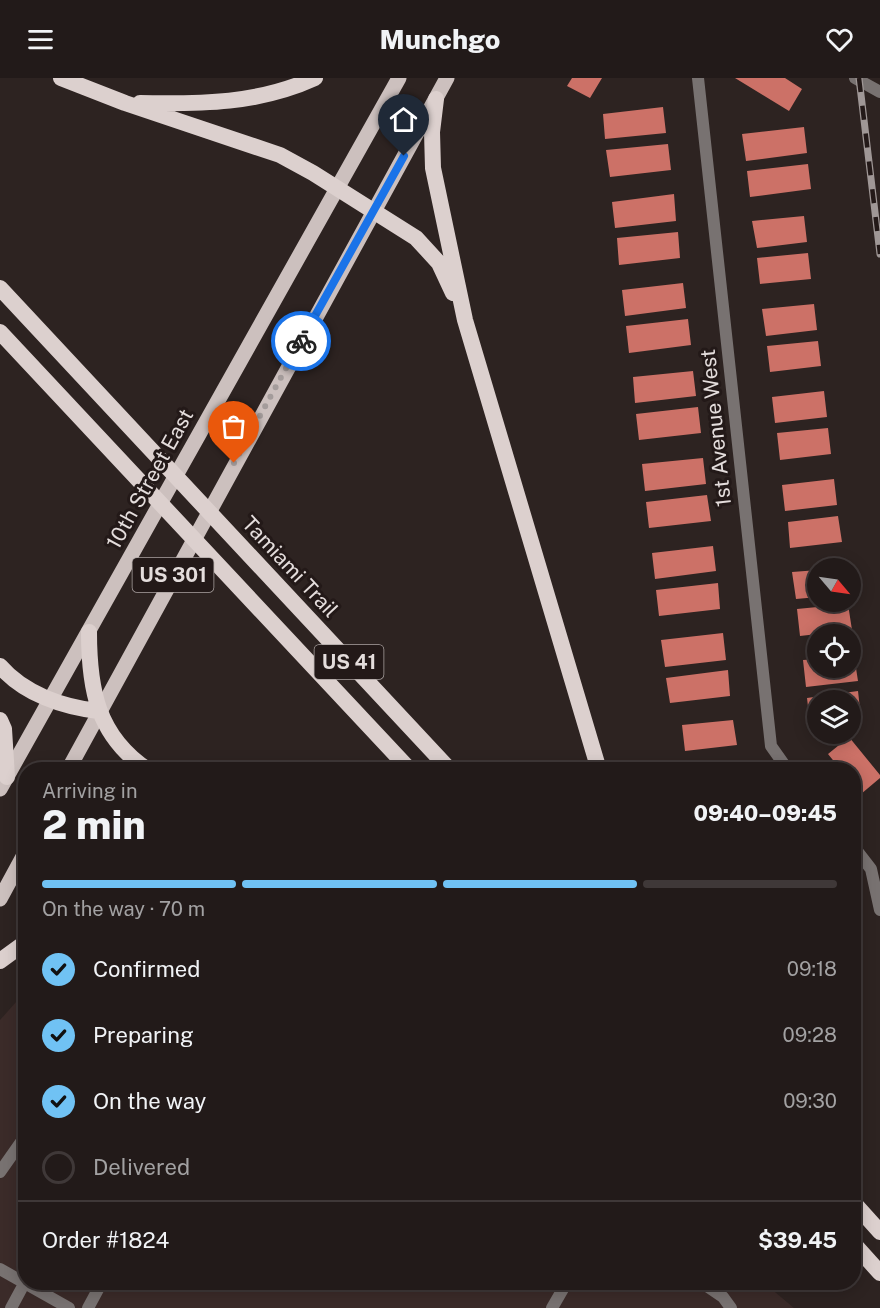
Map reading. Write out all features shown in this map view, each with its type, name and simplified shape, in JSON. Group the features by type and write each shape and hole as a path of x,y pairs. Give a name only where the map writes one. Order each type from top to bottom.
{"highway":[{"path":"61,78 125,103 280,155 337,189 416,238 439,263 465,320"},
{"path":"125,103 213,104 244,101 273,94 315,78"},
{"path":"436,99 432,132 433,168 465,320 597,762"},
{"name":"Tamiami Trail","path":"0,288 442,762"},
{"name":"US 41","path":"0,332 403,762"},
{"path":"89,632 89,674 99,711 111,734 136,762"},
{"path":"0,666 11,679 51,699 69,707 99,711"},
{"path":"0,720 4,729 4,783"},
{"path":"0,961 18,948"},
{"path":"861,1211 880,1232"},
{"path":"861,1252 875,1268"},
{"path":"861,1255 875,1268"}],"main road":[{"name":"10th Street East","path":"4,783 399,78"},
{"path":"372,212 447,78"},
{"name":"US 301","path":"72,762 372,212"},
{"path":"0,899 18,866"}],"street":[{"name":"1st Avenue West","path":"698,78 771,746 782,762"},
{"path":"855,78 880,92"},
{"path":"861,856 871,869 880,910"},
{"path":"0,1172 18,1147"},
{"path":"0,1269 18,1280"},
{"path":"11,1308 21,1290"},
{"path":"35,1290 69,1308"},
{"path":"88,1308 98,1290"},
{"path":"552,1308 562,1290"},
{"path":"713,1290 723,1297 731,1308"}],"shaded area":[{"path":"18,1000 18,1290 773,1290 794,1308 0,1308 0,1020"}],"building":[{"path":"572,78 602,78 590,98 567,86"},
{"path":"735,78 785,78 802,89 789,111"},
{"path":"663,107 666,133 605,139 603,114"},
{"path":"804,127 807,153 746,161 742,134"},
{"path":"668,144 671,170 610,177 606,150"},
{"path":"808,164 811,189 750,197 747,171"},
{"path":"674,194 676,221 615,228 612,202"},
{"path":"804,216 807,242 757,248 752,221"},
{"path":"678,232 680,258 619,265 617,238"},
{"path":"808,253 811,279 760,284 757,258"},
{"path":"683,283 686,308 625,316 622,290"},
{"path":"814,304 817,330 766,336 762,309"},
{"path":"688,319 691,345 629,353 626,326"},
{"path":"818,341 821,366 770,372 767,346"},
{"path":"693,371 696,396 635,403 633,377"},
{"path":"824,391 827,417 775,423 772,397"},
{"path":"698,407 701,433 639,440 636,414"},
{"path":"828,428 831,454 780,460 777,433"},
{"path":"703,458 706,484 645,491 642,464"},
{"path":"834,479 837,505 785,511 782,485"},
{"path":"707,495 711,521 649,528 646,502"},
{"path":"838,516 842,542 790,548 788,522"},
{"path":"713,546 716,571 655,579 652,553"},
{"path":"807,571 807,598 796,599 792,572"},
{"path":"718,583 720,609 659,616 656,590"},
{"path":"807,608 807,612 849,612 851,624 807,624 807,635 800,636 797,609"},
{"path":"723,633 726,660 665,667 661,640"},
{"path":"803,660 807,660 807,678 858,678 858,681 806,687"},
{"path":"728,670 730,696 670,703 666,678"},
{"path":"733,720 737,745 685,751 682,725"},
{"path":"840,744 855,744 880,778 861,794 861,762 834,762 828,754"}],"railway":[{"path":"859,78 880,254"}],"way so far":[{"path":"234,463 301,341"}],"route":[{"path":"301,341 404,156"}]}
